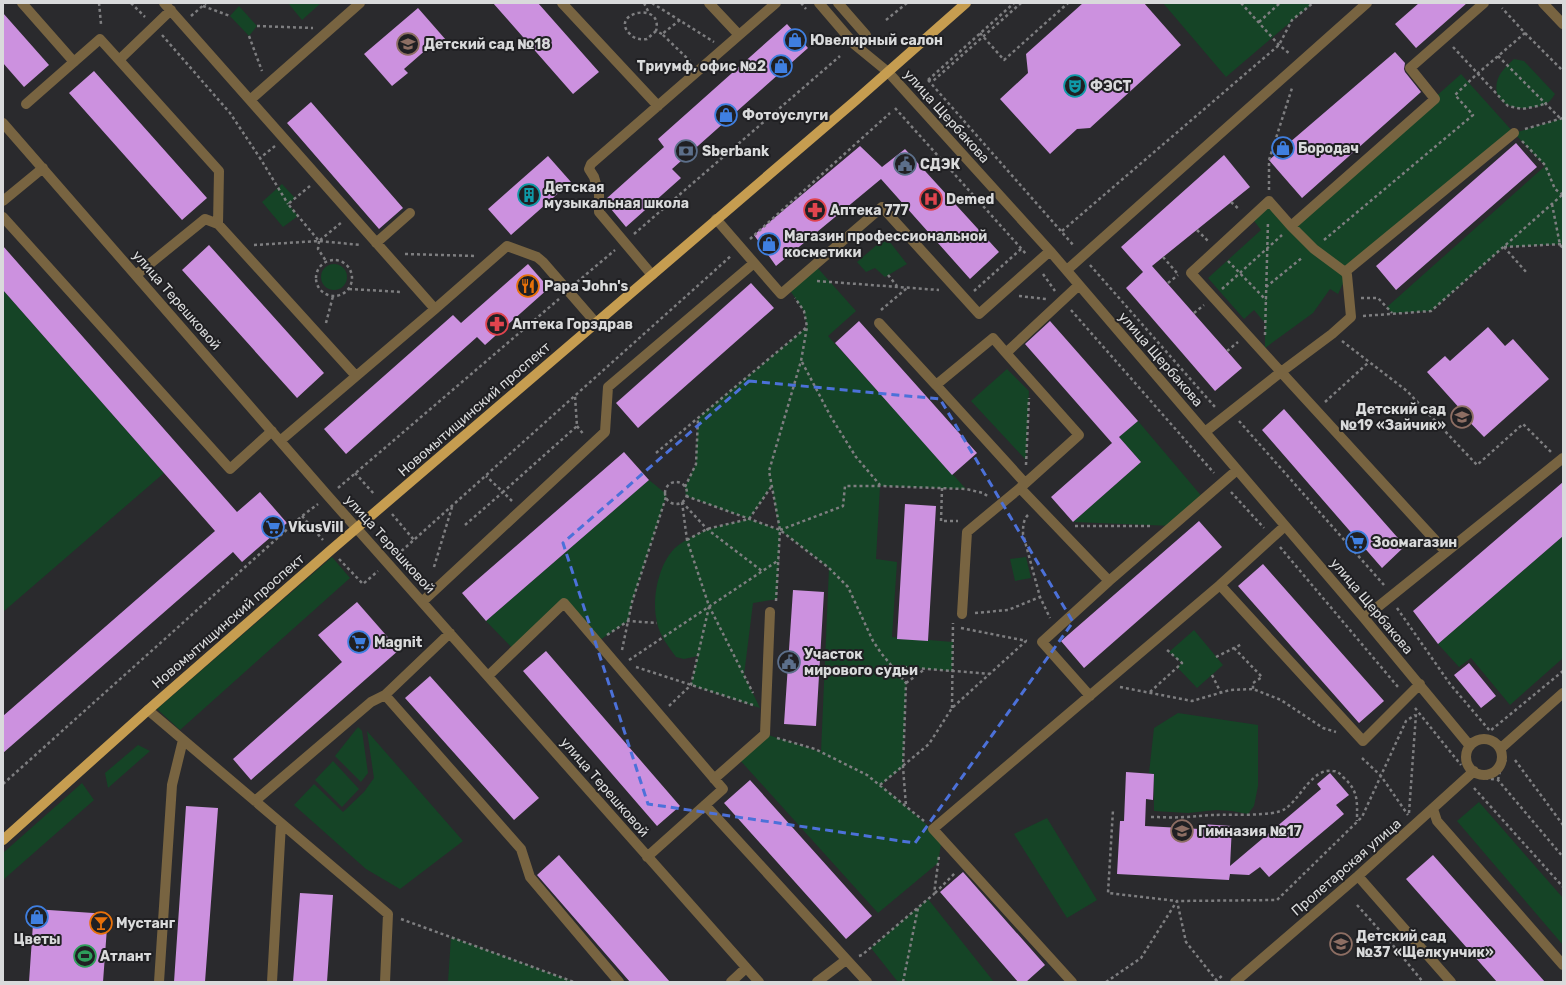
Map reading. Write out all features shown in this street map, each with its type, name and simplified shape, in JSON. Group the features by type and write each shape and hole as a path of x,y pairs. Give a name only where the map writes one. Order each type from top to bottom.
{"main road":[{"name":"Новомытищинский проспект","path":"3,840 356,527 652,275 966,3"}],"street":[{"path":"22,3 74,62"},
{"path":"250,100 360,3"},
{"path":"562,3 658,106"},
{"path":"709,3 739,36"},
{"path":"652,275 599,212 599,194 594,177 589,169 591,164 776,3"},
{"name":"улица Щербакова","path":"818,3 855,45 888,72 1067,270 1420,684 1470,746"},
{"path":"838,3 866,35"},
{"path":"1067,270 1366,3"},
{"path":"1290,226 1434,99 1410,68 1484,3"},
{"path":"1543,3 1563,24"},
{"path":"119,60 154,27 167,7 435,309"},
{"path":"26,104 100,39 219,171 218,224"},
{"name":"улица Терешковой","path":"3,123 422,602 759,982"},
{"path":"1344,272 1514,133"},
{"path":"3,201 43,168"},
{"path":"1205,432 1230,411 1281,372 1332,334 1351,317 1347,275 1290,226 1269,201 1191,273 1281,372 1446,552"},
{"path":"716,219 781,294 882,207 979,314 1050,251"},
{"path":"378,244 410,214"},
{"path":"3,217 230,469 272,431"},
{"path":"136,275 206,218 218,224 238,245 356,376"},
{"path":"280,440 507,246 536,257 543,262 596,323"},
{"path":"422,602 605,432 608,387 754,263"},
{"path":"1006,352 1079,285"},
{"path":"879,323 936,385 1022,485 1037,506 1109,581"},
{"path":"936,385 993,338 1078,434 967,532 962,614"},
{"path":"1364,618 1561,460"},
{"path":"1090,696 1042,642 1109,581 1237,470"},
{"path":"1072,982 933,829 1220,586 1285,526"},
{"path":"1220,586 1363,741 1420,684"},
{"path":"488,676 564,603 723,789 647,857"},
{"path":"714,779 765,734 763,709 770,612"},
{"path":"255,801 371,702 385,695 450,633"},
{"path":"1500,749 1563,693"},
{"path":"385,695 520,849 530,877 619,982"},
{"path":"148,710 388,914 385,982"},
{"path":"1486,739 1492,741 1500,749 1502,758 1501,763 1496,770 1487,774 1474,771 1467,762 1467,751 1470,746 1480,740 1486,739"},
{"path":"159,982 172,786 183,740"},
{"name":"Пролетарская улица","path":"1235,982 1246,978 1474,771"},
{"path":"705,805 867,982"},
{"path":"1433,809 1436,821 1563,965"},
{"path":"272,982 281,824"},
{"path":"1358,876 1450,982"},
{"path":"818,982 846,960"},
{"path":"731,982 746,968"}],"path":[{"path":"99,3 101,24"},
{"path":"131,3 226,109 260,158 288,204 319,241"},
{"path":"182,24 206,3"},
{"path":"644,3 648,11"},
{"path":"652,3 724,48"},
{"path":"886,20 907,3"},
{"path":"928,80 1014,3"},
{"path":"928,80 933,81 1021,3"},
{"path":"980,33 1004,60 1068,3"},
{"path":"1241,3 1279,45"},
{"path":"1258,22 1280,3"},
{"path":"1062,231 1279,45 1292,20 1313,3"},
{"path":"202,6 230,16"},
{"path":"1502,8 1563,71"},
{"path":"638,9 648,11 656,17 656,31 651,37 644,40 634,38 626,28 629,15 638,9"},
{"path":"662,34 680,20"},
{"path":"257,26 332,28"},
{"path":"656,31 662,34 699,70"},
{"path":"1266,287 1473,115 1455,95 1525,33"},
{"path":"249,36 267,84"},
{"path":"1445,38 1508,106 1522,109 1548,103"},
{"path":"355,474 840,56"},
{"path":"1351,317 1392,313 1431,312 1563,195 1555,189 1545,166 1514,133 1562,118 1498,56"},
{"path":"928,80 1062,231 1219,412 1230,411 1386,587"},
{"path":"895,108 1036,265 1062,300 1222,483 1272,537 1406,697"},
{"path":"414,540 890,113"},
{"path":"260,158 284,138"},
{"path":"288,204 319,178"},
{"path":"1231,202 1244,215"},
{"path":"1552,204 1563,248"},
{"path":"326,261 318,249 319,241 351,214"},
{"path":"1220,291 1290,226"},
{"path":"1197,230 1211,244"},
{"path":"750,238 755,244"},
{"path":"238,245 319,241 378,244"},
{"path":"1504,247 1561,244"},
{"path":"1504,247 1527,273"},
{"path":"971,294 1021,249"},
{"path":"386,254 496,256"},
{"path":"1163,258 1178,274"},
{"path":"334,259 342,261 348,266 352,273 352,281 349,288 339,296 325,294 319,288 316,281 316,273 320,266 326,261 334,259"},
{"path":"1228,261 1266,300"},
{"path":"1168,283 1182,271"},
{"path":"888,275 897,287"},
{"path":"798,280 959,291"},
{"path":"349,288 421,293"},
{"path":"770,612 777,599 780,530 769,471 801,361 807,327 804,311 789,288"},
{"path":"880,310 907,288"},
{"path":"1002,294 1062,300"},
{"path":"323,339 333,296"},
{"path":"1349,298 1378,298 1392,313"},
{"path":"656,453 807,327"},
{"path":"1332,334 1407,391 1477,465 1523,424 1561,460"},
{"path":"1227,351 1243,338"},
{"path":"801,361 830,417 856,458 880,486"},
{"path":"1316,410 1369,362"},
{"path":"1022,485 1029,379"},
{"path":"465,525 577,426 575,396"},
{"path":"698,418 696,464 685,487 686,496 682,502 687,540 709,606 763,709"},
{"path":"486,476 522,510"},
{"path":"618,666 632,602 666,497 666,489 670,484 676,482 685,487"},
{"path":"687,540 707,529 749,519 772,486"},
{"path":"780,530 843,506 845,486 966,489 983,493 999,505"},
{"path":"686,496 780,530 829,568 848,587 873,641 906,683 903,767 906,806"},
{"path":"666,497 668,500 675,503 682,502"},
{"path":"682,502 707,529 762,571"},
{"path":"434,567 452,506"},
{"path":"1037,506 1026,517 1023,525 1023,534 1040,597 1055,629"},
{"path":"3,784 302,516"},
{"path":"1056,526 1172,526"},
{"path":"763,709 624,663 779,560"},
{"path":"952,708 953,615 1008,610 1040,597"},
{"path":"659,715 691,685 709,606"},
{"path":"1398,608 1450,684 1490,731 1563,671"},
{"path":"597,642 628,621 657,623"},
{"path":"953,626 1026,641 1042,642"},
{"path":"1149,692 1182,663 1156,640"},
{"path":"880,786 929,744 952,708 1026,641"},
{"path":"1216,657 1242,644"},
{"path":"1234,648 1262,677 1254,683 1253,689"},
{"path":"892,666 990,674"},
{"path":"906,683 925,669"},
{"path":"1212,675 1221,693"},
{"path":"1104,684 1192,700 1230,690 1253,689 1280,700 1324,728 1337,733"},
{"path":"1113,810 1108,893 1177,901 1277,900 1362,818 1406,721 1418,712 1461,766 1456,770"},
{"path":"1408,815 1415,715"},
{"path":"765,734 815,749 867,775 933,829"},
{"path":"1362,758 1381,776 1408,815"},
{"path":"1515,760 1563,826"},
{"path":"1498,780 1501,769"},
{"path":"1151,816 1183,818 1202,815 1277,812 1284,809 1294,800 1319,774 1328,770 1339,772 1353,787 1356,796 1357,822"},
{"path":"1483,778 1488,777 1498,780 1563,857"},
{"path":"1478,783 1473,788 1563,887"},
{"path":"1403,820 1414,810"},
{"path":"934,894 942,838"},
{"path":"846,960 862,955 934,894 965,863"},
{"path":"1177,901 1186,942 1216,981 1227,972"},
{"path":"1106,982 1141,958 1177,901"},
{"path":"1357,905 1391,942 1423,982"},
{"path":"903,982 918,908"},
{"path":"388,914 574,982"}],"highlighted area":[{"path":"749,381 940,399 1073,622 915,843 648,804 563,543"}],"green space":[{"path":"288,3 321,3 302,20"},
{"path":"1163,3 1313,3 1226,77"},
{"path":"239,6 257,26 249,36 230,16"},
{"path":"1514,59 1524,61 1555,94 1549,102 1540,106 1519,108 1512,107 1501,101 1496,90 1498,78 1504,69"},
{"path":"1461,74 1514,133 1347,275 1338,294 1330,289 1313,313 1265,348 1265,323 1254,310 1244,319 1208,278 1261,230 1251,217 1269,201 1291,226"},
{"path":"1561,119 1563,120 1563,244 1504,247 1431,311 1392,313 1387,307 1545,166 1514,133"},
{"path":"282,184 295,198 288,204 298,216 283,227 262,202"},
{"path":"886,237 907,264 885,277 875,268 866,272 857,262"},
{"path":"334,264 343,268 347,277 343,286 334,290 325,286 321,277 325,268"},
{"path":"815,265 856,311 828,336 966,489 880,486 876,559 897,562 892,637 953,642 952,671 892,666 906,683 903,767 881,785 942,838 938,863 878,913 738,758 765,734 821,752 829,568 780,530 777,599 753,603 744,675 760,708 691,685 698,656 684,659 676,657 660,632 655,613 658,580 667,559 673,550 688,539 705,531 749,519 686,496 685,487 696,464 698,418 807,327 804,311 789,289","holes":["772,487 779,530 749,519"]},
{"path":"3,290 164,473 3,612"},
{"path":"1007,369 1029,391 1026,460 971,401"},
{"path":"1138,421 1204,499 1173,526 1073,522 1141,462 1119,437"},
{"path":"649,480 665,493 666,497 632,602 628,621 597,642 564,604 515,651 486,621"},
{"path":"1563,536 1563,658 1510,705 1471,658 1459,667 1438,644"},
{"path":"332,557 350,578 180,730 157,709"},
{"path":"1026,557 1031,578 1015,581 1010,559"},
{"path":"1194,630 1223,665 1197,688 1177,667 1182,663 1169,652"},
{"path":"1178,713 1258,725 1258,786 1254,806 1248,814 1216,810 1188,813 1154,811 1154,774 1149,773 1154,728"},
{"path":"358,727 362,731 368,773 361,782 335,756"},
{"path":"367,731 463,841 400,889 366,869 294,805 314,784 343,812 364,792 374,778"},
{"path":"138,745 150,751 108,788 105,773"},
{"path":"333,761 359,789 342,807 315,780"},
{"path":"82,783 94,800 3,880 3,853"},
{"path":"1479,802 1563,898 1563,945 1457,821"},
{"path":"1047,818 1097,900 1067,918 1014,834"},
{"path":"928,899 994,982 898,982 871,948"},
{"path":"451,937 574,982 448,982"}],"building":[{"path":"493,3 538,3 599,72 573,94"},
{"name":"ФЭСТ","path":"1083,3 1144,3 1181,45 1090,128 1077,129 1050,154 1000,99 1028,73 1026,54"},
{"path":"1419,3 1467,3 1416,48 1395,24"},
{"name":"Детский сад №18","path":"418,8 446,40 432,53 428,48 404,69 408,73 392,86 364,54"},
{"path":"3,13 49,65 24,87 3,63"},
{"path":"787,24 808,48 672,169 681,178 626,227 606,203 606,199 664,147 658,139"},
{"path":"1395,52 1405,63 1405,72 1421,92 1302,198 1269,160"},
{"path":"94,71 207,198 182,220 69,93"},
{"path":"311,102 403,208 379,229 287,123"},
{"path":"1516,143 1537,167 1396,290 1376,266"},
{"path":"860,146 882,167 905,149 999,252 970,279 881,179 776,266 754,235"},
{"path":"1224,155 1250,187 1152,266 1242,368 1215,391 1126,288 1143,272 1121,247"},
{"name":"Детская музыкальная школа","path":"548,156 571,182 511,235 488,209"},
{"path":"209,245 324,373 297,398 182,270"},
{"path":"3,246 237,512 260,492 287,523 242,562 233,552 3,753 3,716 215,531 3,290"},
{"path":"528,264 549,288 485,345 477,337 346,454 324,429 453,315 461,323"},
{"path":"751,283 774,308 638,428 616,403"},
{"path":"859,321 977,453 952,475 835,343"},
{"path":"1050,321 1138,421 1119,437 1141,462 1073,522 1051,497 1112,443 1025,344"},
{"path":"1488,327 1505,346 1513,339 1549,379 1484,437 1460,412 1462,411 1427,372 1445,356 1450,361"},
{"path":"1284,409 1405,546 1382,568 1262,430"},
{"path":"624,452 649,480 486,621 462,593"},
{"path":"1563,482 1563,536 1438,644 1413,611"},
{"path":"905,504 936,506 928,641 897,639"},
{"path":"1199,521 1222,547 1084,668 1061,641"},
{"path":"1263,564 1384,701 1359,723 1238,586"},
{"path":"793,590 824,592 816,726 784,724"},
{"path":"357,602 399,650 251,780 233,759 342,662 318,635"},
{"path":"546,651 680,806 657,826 523,671"},
{"path":"1469,663 1496,696 1481,708 1454,675"},
{"path":"430,676 539,798 514,820 405,698"},
{"path":"1126,772 1154,774 1153,800 1146,799 1145,826 1200,829 1201,824 1232,826 1230,866 1321,789 1317,784 1330,773 1349,795 1336,805 1344,814 1269,877 1260,867 1249,875 1230,874 1229,880 1117,874 1120,821 1124,821"},
{"path":"750,780 872,916 846,939 724,803"},
{"path":"186,806 218,808 205,982 174,982"},
{"path":"559,855 670,982 630,982 537,875"},
{"path":"1433,855 1545,982 1497,982 1406,879"},
{"path":"963,872 1045,965 1026,982 1018,982 940,892"},
{"path":"300,893 333,895 327,982 293,982"},
{"path":"34,909 108,914 103,982 29,982"}],"place":[{"name":"Ювелирный салон","path":"795,40"},
{"name":"Детский сад №18","path":"408,44"},
{"name":"Триумф, офис №2","path":"781,66"},
{"name":"ФЭСТ","path":"1075,86"},
{"name":"Фотоуслуги","path":"726,115"},
{"name":"Бородач","path":"1283,148"},
{"name":"Sberbank","path":"686,151"},
{"name":"СДЭК","path":"905,164"},
{"name":"Детская музыкальная школа","path":"529,195"},
{"name":"Demed","path":"931,199"},
{"name":"Аптека 777","path":"815,210"},
{"name":"Магазин профессиональной косметики","path":"769,244"},
{"name":"Papa John's","path":"528,286"},
{"name":"Аптека Горздрав","path":"497,324"},
{"name":"Детский сад №19 «Зайчик»","path":"1462,417"},
{"name":"VkusVill","path":"273,527"},
{"name":"Зоомагазин","path":"1357,542"},
{"name":"Magnit","path":"359,642"},
{"name":"Участок мирового судьи","path":"789,662"},
{"name":"Гимназия №17","path":"1182,831"},
{"name":"Цветы","path":"37,917"},
{"name":"Мустанг","path":"101,923"},
{"name":"Детский сад №37 «Щелкунчик»","path":"1341,944"},
{"name":"Атлант","path":"85,956"}]}
